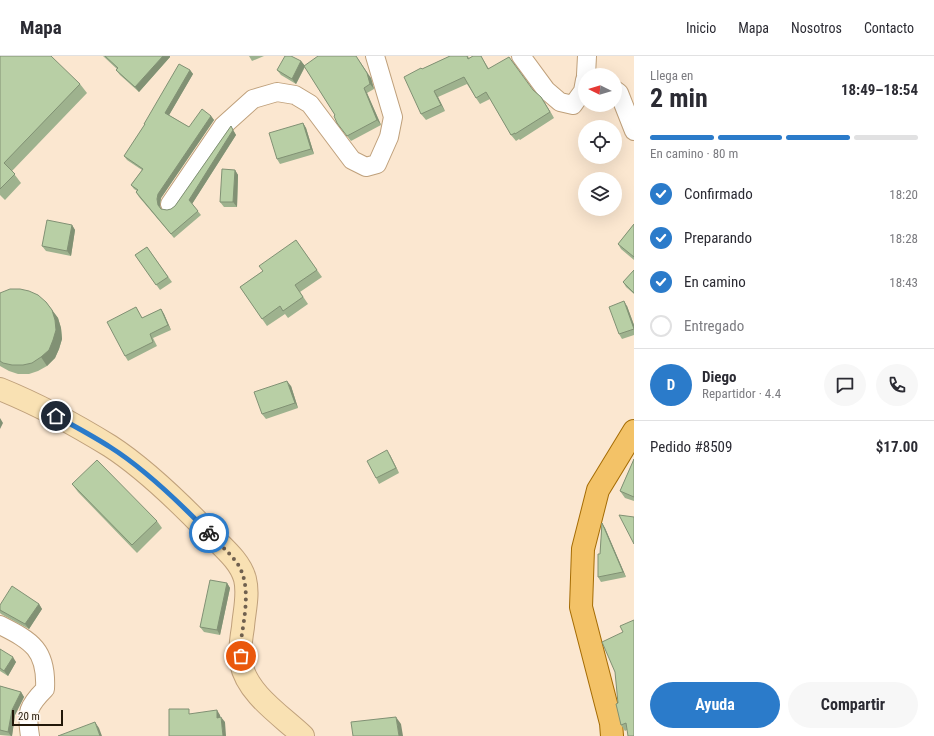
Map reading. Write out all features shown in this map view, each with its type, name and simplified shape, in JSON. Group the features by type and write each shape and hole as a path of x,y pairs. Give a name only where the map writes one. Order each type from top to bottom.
{"main road":[{"path":"612,736 611,723 581,606 583,549 598,490 634,431"}],"street":[{"path":"170,204 223,126 253,99 278,92 295,94 310,104 352,160 366,167 377,164 389,137 393,117 375,56"},
{"path":"521,56 546,90 560,102 573,105 578,98"},
{"path":"622,101 634,131"},
{"path":"0,389 43,409 110,447 163,489 192,516 237,563 245,579 246,595 240,648 241,664 247,679 258,696 271,710 289,723 303,736"},
{"path":"0,625 29,641 42,657 45,689 34,700 27,714 30,736"}],"building":[{"path":"0,56 51,56 80,84 4,163 15,174 0,189"},
{"path":"105,56 163,56 135,87 116,70 118,68"},
{"path":"285,56 291,56 301,61 292,79 277,70"},
{"path":"318,56 356,56 367,73 370,84 364,88 377,120 347,136 337,123 334,116 335,115 304,66"},
{"path":"450,56 467,56 468,59 473,56 481,56 488,69 509,57 533,90 541,97 550,112 511,135 486,92 476,98 464,77 434,91 441,105 421,114 404,77"},
{"path":"179,64 190,70 165,113 189,127 202,109 211,116 158,194 158,205 161,209 167,210 175,206 231,126 233,130 189,200 198,211 171,234 136,192 138,190 131,185 143,169 124,156 145,124"},
{"path":"303,123 311,149 277,159 269,133"},
{"path":"222,169 235,170 233,202 220,202"},
{"path":"47,220 72,225 67,251 42,246"},
{"path":"634,224 634,257 618,244"},
{"path":"296,240 317,270 295,285 303,297 283,311 280,306 262,319 240,287 263,271 259,266"},
{"path":"147,247 168,277 156,285 135,255"},
{"path":"634,270 634,293 623,282"},
{"path":"10,289 20,289 38,295 52,310 55,320 56,330 49,350 32,363 12,365 0,361 0,293"},
{"path":"624,301 634,329 619,334 609,307"},
{"path":"136,307 142,318 161,309 168,325 150,334 153,342 125,356 107,322"},
{"path":"287,381 295,403 262,414 254,392"},
{"path":"387,450 396,468 376,478 367,461"},
{"path":"634,459 634,497 620,491"},
{"path":"97,460 157,521 132,545 72,484"},
{"path":"619,515 634,517 634,544"},
{"path":"602,523 623,572 598,577 598,554 600,554"},
{"path":"210,580 227,583 217,630 200,627"},
{"path":"12,586 39,604 25,624 0,610 0,605"},
{"path":"634,620 634,736 628,736 626,723 621,725 616,704 618,703 615,672 602,642 623,632 620,626"},
{"path":"0,649 13,657 4,671 0,668"},
{"path":"0,686 21,692 12,710 8,732 0,730"},
{"path":"169,709 189,709 189,714 217,710 217,718 221,717 223,736 169,736"},
{"path":"396,717 399,736 353,736 351,722"},
{"path":"95,722 100,736 58,736"}],"way so far":[{"path":"209,533 237,563 245,579 246,595 240,648 241,656"}],"route":[{"path":"56,416 110,447 135,466 163,489 209,533"}]}
